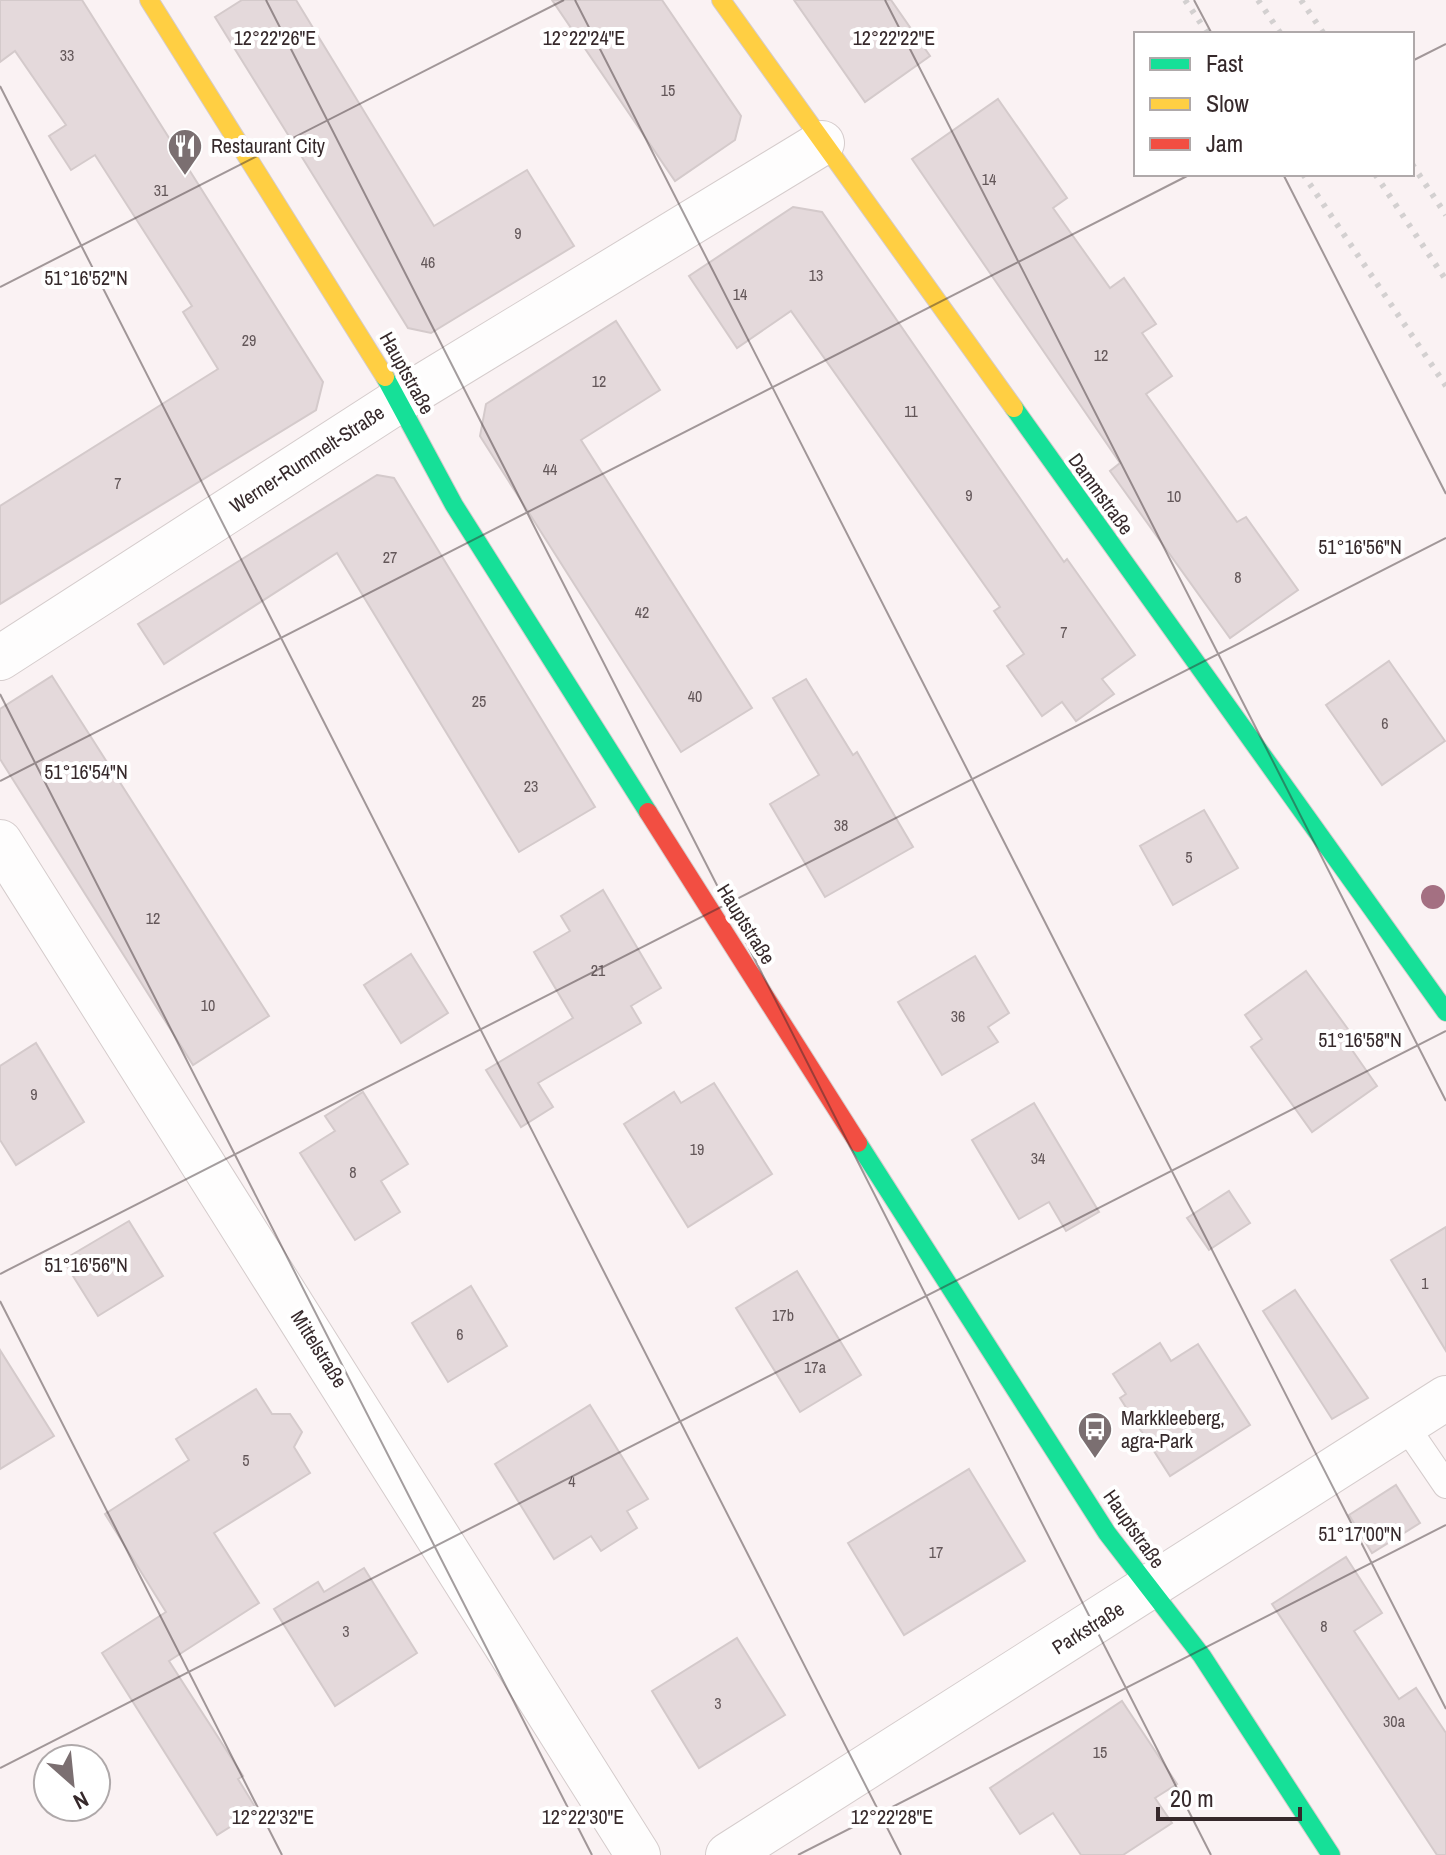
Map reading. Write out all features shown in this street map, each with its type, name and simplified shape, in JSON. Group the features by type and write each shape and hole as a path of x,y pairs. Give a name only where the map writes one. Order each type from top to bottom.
{"main road":[{"name":"Hauptstraße","path":"149,0 339,299 454,505 493,568 1027,1409 1107,1533 1202,1656 1331,1855"},
{"name":"Dammstraße","path":"721,0 1446,1012"}],"street":[{"name":"Werner-Rummelt-Straße","path":"0,658 398,401 822,143"},
{"name":"Mittelstraße","path":"0,842 638,1855"},
{"name":"Parkstraße","path":"728,1855 1446,1398"}],"lane":[{"path":"1405,1425 1446,1485"}],"building":[{"path":"0,0 82,0 323,382 316,410 0,604 0,506 218,369 183,312 192,306 95,155 71,170 49,136 66,125 15,51 0,62"},
{"path":"242,0 296,0 434,226 527,170 574,246 431,333 408,328 215,17"},
{"path":"552,0 662,0 741,116 735,140 675,181"},
{"path":"794,0 891,0 930,56 865,102"},
{"path":"998,99 1067,198 1053,208 1110,288 1124,278 1156,324 1142,333 1172,376 1146,394 1237,522 1246,517 1298,590 1230,638 1110,471 1120,463 912,159"},
{"path":"793,207 822,212 1064,562 1067,559 1135,655 1102,679 1114,694 1076,721 1062,702 1042,716 1007,666 1024,654 994,611 1000,607 791,311 737,348 689,276"},
{"path":"616,321 660,390 581,440 752,708 681,752 480,436 486,404"},
{"path":"377,475 394,478 595,807 519,852 337,553 164,664 138,624"},
{"path":"1389,661 1445,741 1382,785 1326,705"},
{"path":"52,676 269,1016 193,1065 0,759 0,709"},
{"path":"806,679 853,755 857,752 913,847 825,897 770,804 819,775 773,698"},
{"path":"1204,810 1238,868 1173,905 1140,846"},
{"path":"603,890 661,988 631,1006 641,1023 538,1083 553,1107 521,1127 486,1070 573,1018 534,952 570,931 561,916"},
{"path":"411,954 448,1013 401,1043 364,985"},
{"path":"975,956 1009,1013 988,1027 998,1042 942,1075 898,1002"},
{"path":"1306,971 1350,1032 1343,1037 1377,1086 1312,1132 1251,1047 1262,1039 1245,1015"},
{"path":"36,1043 84,1122 16,1165 0,1140 0,1066"},
{"path":"714,1083 772,1174 688,1227 624,1124 674,1092 681,1103"},
{"path":"363,1092 408,1164 381,1181 400,1212 355,1240 300,1153 335,1131 325,1116"},
{"path":"1034,1103 1099,1212 1066,1231 1049,1202 1019,1219 972,1140"},
{"path":"1229,1191 1250,1223 1209,1250 1187,1218"},
{"path":"129,1221 163,1276 98,1316 63,1260"},
{"path":"1446,1227 1446,1351 1391,1260"},
{"path":"797,1271 861,1375 800,1412 736,1308"},
{"path":"471,1286 507,1346 448,1382 412,1323"},
{"path":"1295,1290 1368,1398 1332,1419 1263,1311"},
{"path":"1160,1343 1171,1361 1198,1344 1250,1425 1170,1476 1120,1398 1126,1394 1113,1374"},
{"path":"0,1350 54,1436 0,1469"},
{"path":"256,1389 272,1414 290,1414 302,1432 294,1447 310,1473 214,1533 259,1603 169,1661 243,1776 238,1779 257,1810 217,1835 102,1653 166,1612 105,1514 189,1460 176,1439"},
{"path":"590,1405 648,1499 627,1511 637,1528 601,1551 591,1536 554,1559 495,1464"},
{"path":"969,1469 1025,1561 904,1635 848,1543"},
{"path":"1396,1485 1420,1523 1372,1553 1349,1515"},
{"path":"1346,1557 1382,1613 1354,1631 1399,1699 1416,1688 1446,1733 1446,1855 1437,1855 1272,1604"},
{"path":"364,1568 417,1653 335,1706 274,1609 318,1582 324,1592"},
{"path":"737,1638 785,1715 699,1768 652,1691"},
{"path":"1122,1701 1177,1784 1155,1798 1172,1823 1123,1855 1081,1855 1053,1813 1020,1834 990,1788"}],"railway":[{"path":"1185,0 1207,32"},
{"path":"1258,0 1280,32"},
{"path":"1301,0 1323,32"},
{"path":"1414,167 1446,215"},
{"path":"1304,176 1446,386"},
{"path":"1376,176 1446,280"}],"traffic: fast":[{"path":"385,377 454,505 648,812"},
{"path":"1014,408 1446,1012"},
{"path":"858,1143 1107,1533 1202,1656 1331,1855"}],"traffic: slow":[{"path":"149,0 385,377"},
{"path":"721,0 1014,408"}],"traffic: jam":[{"path":"648,812 858,1143"}],"place":[{"name":"Restaurant City","path":"185,177"},
{"name":"Markkleeberg, agra-Park","path":"1095,1460"}]}
